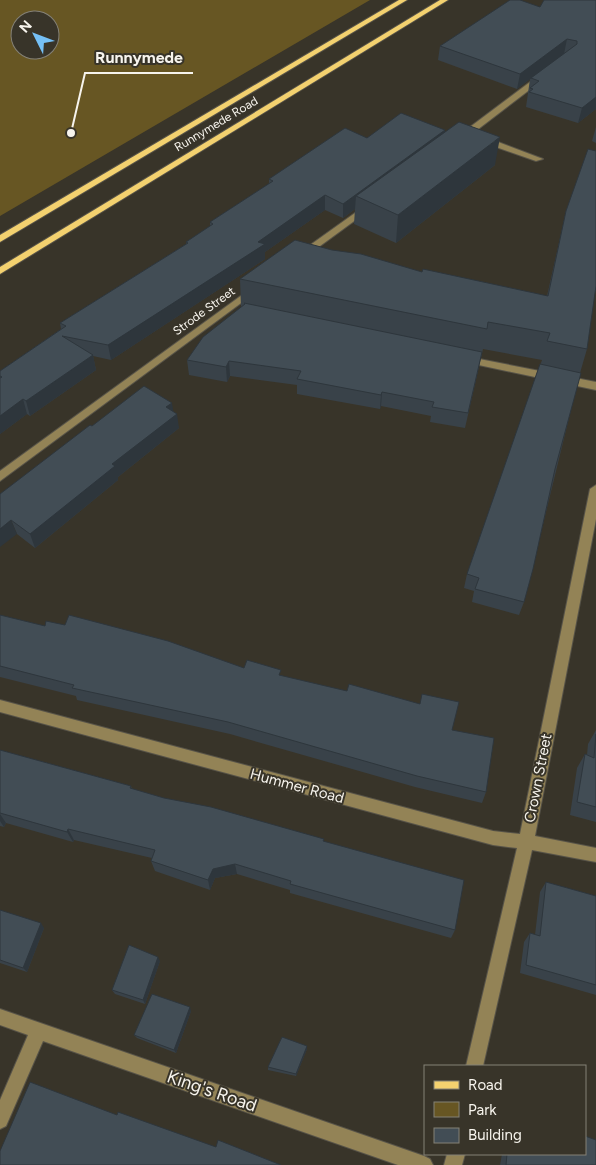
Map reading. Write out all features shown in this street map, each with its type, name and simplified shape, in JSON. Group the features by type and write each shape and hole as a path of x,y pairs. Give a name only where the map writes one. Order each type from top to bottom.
{"main road":[{"name":"Runnymede Road","path":"0,239 404,0"},
{"name":"Runnymede Road","path":"0,271 444,0"}],"street":[{"path":"451,146 553,69"},
{"path":"467,134 539,159"},
{"path":"291,262 379,198"},
{"name":"Strode Street","path":"0,477 259,286"},
{"path":"227,309 241,312"},
{"path":"452,356 596,386"},
{"name":"Crown Street","path":"475,1065 526,843 596,489"},
{"name":"Hummer Road","path":"0,706 493,838 547,845 596,856"},
{"name":"King's Road","path":"0,1017 424,1165"},
{"path":"0,1120 39,1030"}],"green space":[{"path":"0,0 370,0 0,216"}],"building":[{"path":"510,0 520,0 540,7 544,0 596,0 596,97 582,108 529,92 533,89 530,88 539,81 531,78 577,44 577,41 567,39 520,74 440,46"},
{"path":"401,113 445,130 343,204 325,195 258,242 265,244 108,345 62,336 93,355 26,401 23,399 0,416 0,378 2,377 0,376 0,371 66,326 60,323 188,243 186,242 213,224 210,222 273,181 269,179 345,128 367,138"},
{"path":"459,122 500,137 398,215 356,196"},
{"path":"588,149 596,151 596,286 587,349 547,341 550,333 488,322 487,329 240,279 295,240 332,250 361,254 422,272 423,269 548,296 566,211"},
{"path":"244,303 482,352 468,413 432,407 434,402 382,392 381,395 297,379 301,371 229,361 226,367 187,360 203,337"},
{"path":"540,364 581,373 555,469 524,602 475,589 479,578 467,574"},
{"path":"144,386 172,403 166,407 177,414 112,464 115,466 30,534 11,520 0,529 0,494"},
{"path":"0,615 45,626 46,621 65,625 69,615 168,641 244,668 247,660 281,670 279,675 347,691 349,684 420,704 422,694 459,702 452,730 494,738 486,792 417,776 228,722 72,688 74,685 0,666"},
{"path":"596,734 596,807 577,802 585,754 594,758"},
{"path":"0,750 131,786 130,788 164,798 211,807 324,839 323,841 464,880 455,930 290,884 291,881 235,864 213,869 208,880 151,861 155,850 68,829 67,832 0,813"},
{"path":"546,882 596,896 596,985 526,965 530,933 540,936"},
{"path":"0,910 41,923 23,968 0,960"},
{"path":"129,945 158,957 143,1000 112,990"},
{"path":"152,994 190,1007 174,1050 134,1035"},
{"path":"282,1037 307,1046 296,1074 268,1067"},
{"path":"30,1082 117,1115 118,1112 216,1147 218,1140 281,1165 0,1165 0,1151"},
{"path":"586,1136 596,1140 596,1165 506,1165 507,1155 586,1155"}],"place":[{"name":"Runnymede","path":"71,133"}]}
